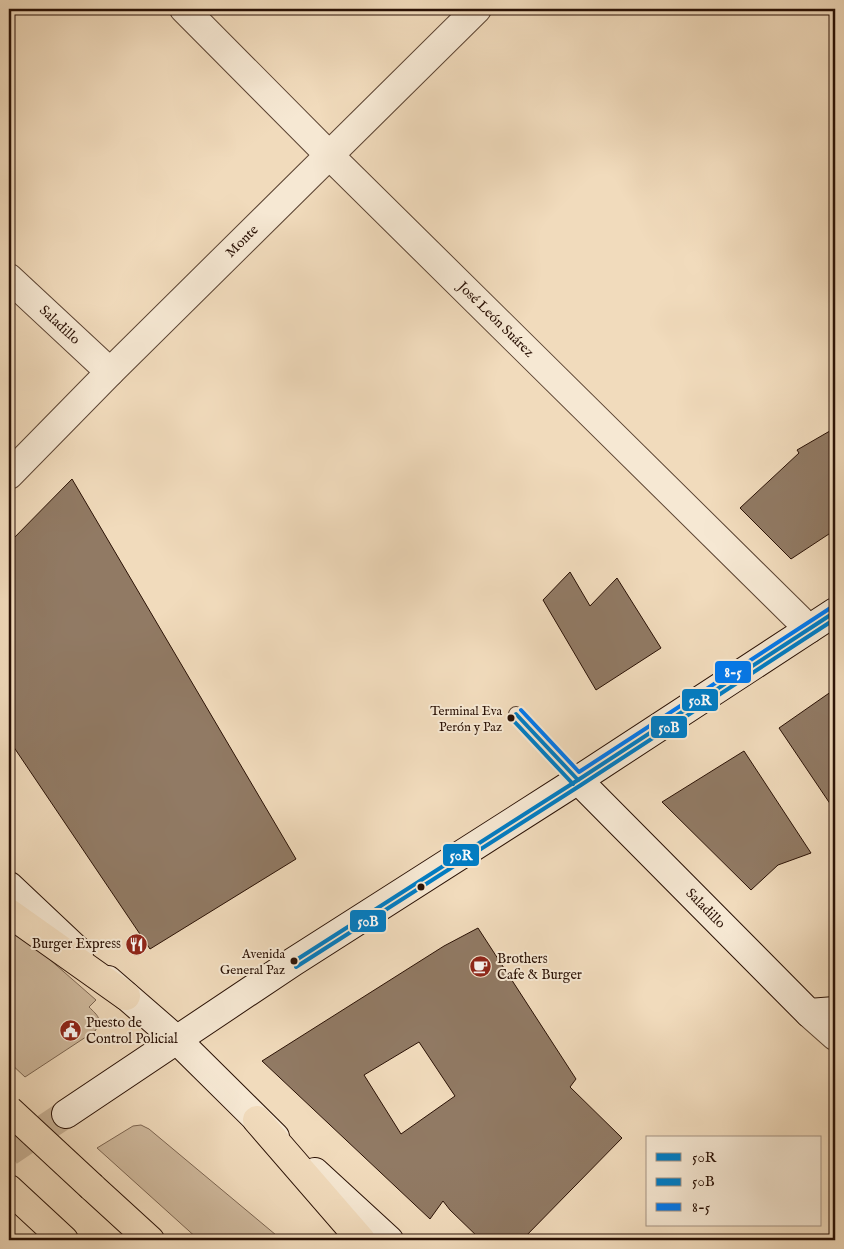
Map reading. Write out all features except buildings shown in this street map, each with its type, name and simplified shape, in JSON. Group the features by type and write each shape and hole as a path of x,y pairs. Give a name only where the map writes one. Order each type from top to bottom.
{"highway":[{"path":"9,913 126,996"},
{"path":"9,1110 150,1240"},
{"path":"257,1120 360,1240"},
{"path":"9,1189 64,1240"}],"street":[{"name":"José León Suárez","path":"184,9 330,156 809,629"},
{"name":"Monte","path":"9,475 110,372 477,9"},
{"name":"Saladillo","path":"9,278 110,372"},
{"path":"66,1114 293,962 578,780 835,612"},
{"name":"Saladillo","path":"578,780 822,1012 835,1036"},
{"path":"9,886 126,996 177,1040 257,1120 389,1240"}],"lane":[{"path":"516,714 578,780"}],"shaded area":[{"path":"9,928 48,958 96,1000 89,1007 97,1015 99,1021 95,1031 25,1077 9,1062"},
{"path":"141,1125 149,1129 282,1240 199,1240 97,1148 133,1126"}],"tunnel":[{"path":"9,1152 66,1114"}],"transit line":[{"name":"8-5","path":"521,710 579,772 832,607"},
{"name":"50R","path":"293,962 578,780 835,612"},
{"name":"50B","path":"296,967 581,785 835,619"},
{"name":"50R","path":"516,714 578,780"},
{"name":"50B","path":"511,718 573,784"}],"place":[{"name":"Terminal Eva Perón y Paz","path":"511,718"},
{"name":"Burger Express","path":"137,944"},
{"name":"Avenida General Paz","path":"294,961"},
{"name":"Brothers Cafe & Burger","path":"481,967"},
{"name":"Puesto de Control Policial","path":"70,1031"}]}
